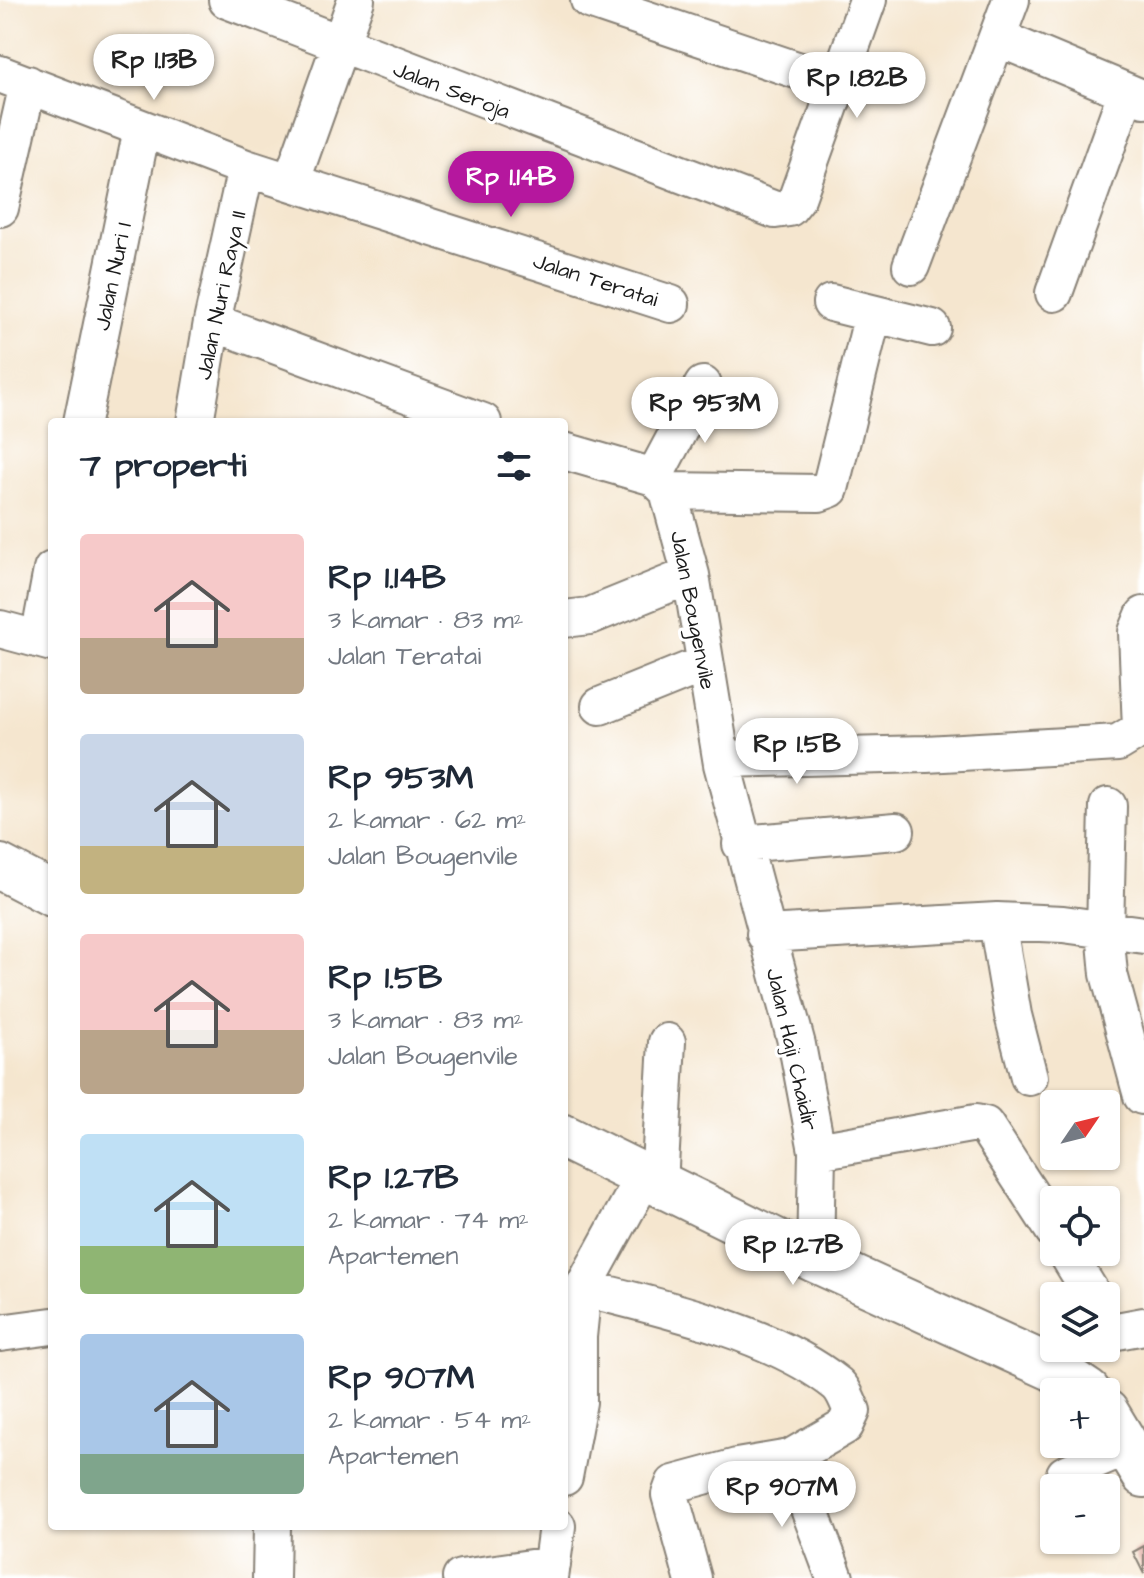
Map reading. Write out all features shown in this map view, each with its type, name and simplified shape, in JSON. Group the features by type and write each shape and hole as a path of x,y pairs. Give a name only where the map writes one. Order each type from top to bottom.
{"street":[{"path":"292,180 356,0"},
{"path":"589,0 838,84 868,0"},
{"path":"911,266 1011,0"},
{"name":"Jalan Seroja","path":"234,1 775,210 789,208 797,198 838,84"},
{"path":"998,38 1135,96 1054,293"},
{"path":"0,208 14,79"},
{"name":"Jalan Teratai","path":"14,79 246,168 292,180 671,304"},
{"name":"Jalan Nuri I","path":"83,418 142,129"},
{"name":"Jalan Nuri Raya II","path":"196,418 212,322 246,168"},
{"path":"831,303 932,328"},
{"path":"568,452 661,484 819,493 830,489 873,314"},
{"path":"212,322 472,418"},
{"path":"661,484 703,385"},
{"name":"Jalan Bougenvile","path":"661,484 691,575 722,759 765,934"},
{"path":"568,619 590,616 691,575"},
{"path":"722,759 926,754 1118,743 1141,729 1137,632 1144,615"},
{"path":"0,629 46,641 48,617"},
{"path":"600,706 704,664"},
{"path":"1108,806 1105,931 1109,974 1142,1096"},
{"path":"741,844 896,831"},
{"path":"0,867 48,892"},
{"path":"997,921 1013,1015 1029,1077"},
{"path":"765,934 997,921 1063,924 1144,935"},
{"name":"Jalan Haji Chaidir","path":"765,934 797,1045 817,1151 815,1260"},
{"path":"568,1434 583,1288 652,1181 667,1042"},
{"path":"817,1151 976,1123 985,1125 1040,1209"},
{"path":"568,1139 815,1260 1071,1370"},
{"path":"583,1288 665,1309 740,1334 797,1359 840,1386 852,1411 845,1426 790,1458 737,1467 674,1484 670,1489 693,1578"},
{"path":"0,1333 48,1327"},
{"path":"1065,1474 1127,1444"},
{"path":"790,1458 811,1522 835,1578"},
{"path":"271,1578 272,1530"},
{"path":"461,1578 551,1571 556,1530"}],"building":[{"path":"1144,1546 1144,1574 1133,1552"}]}
